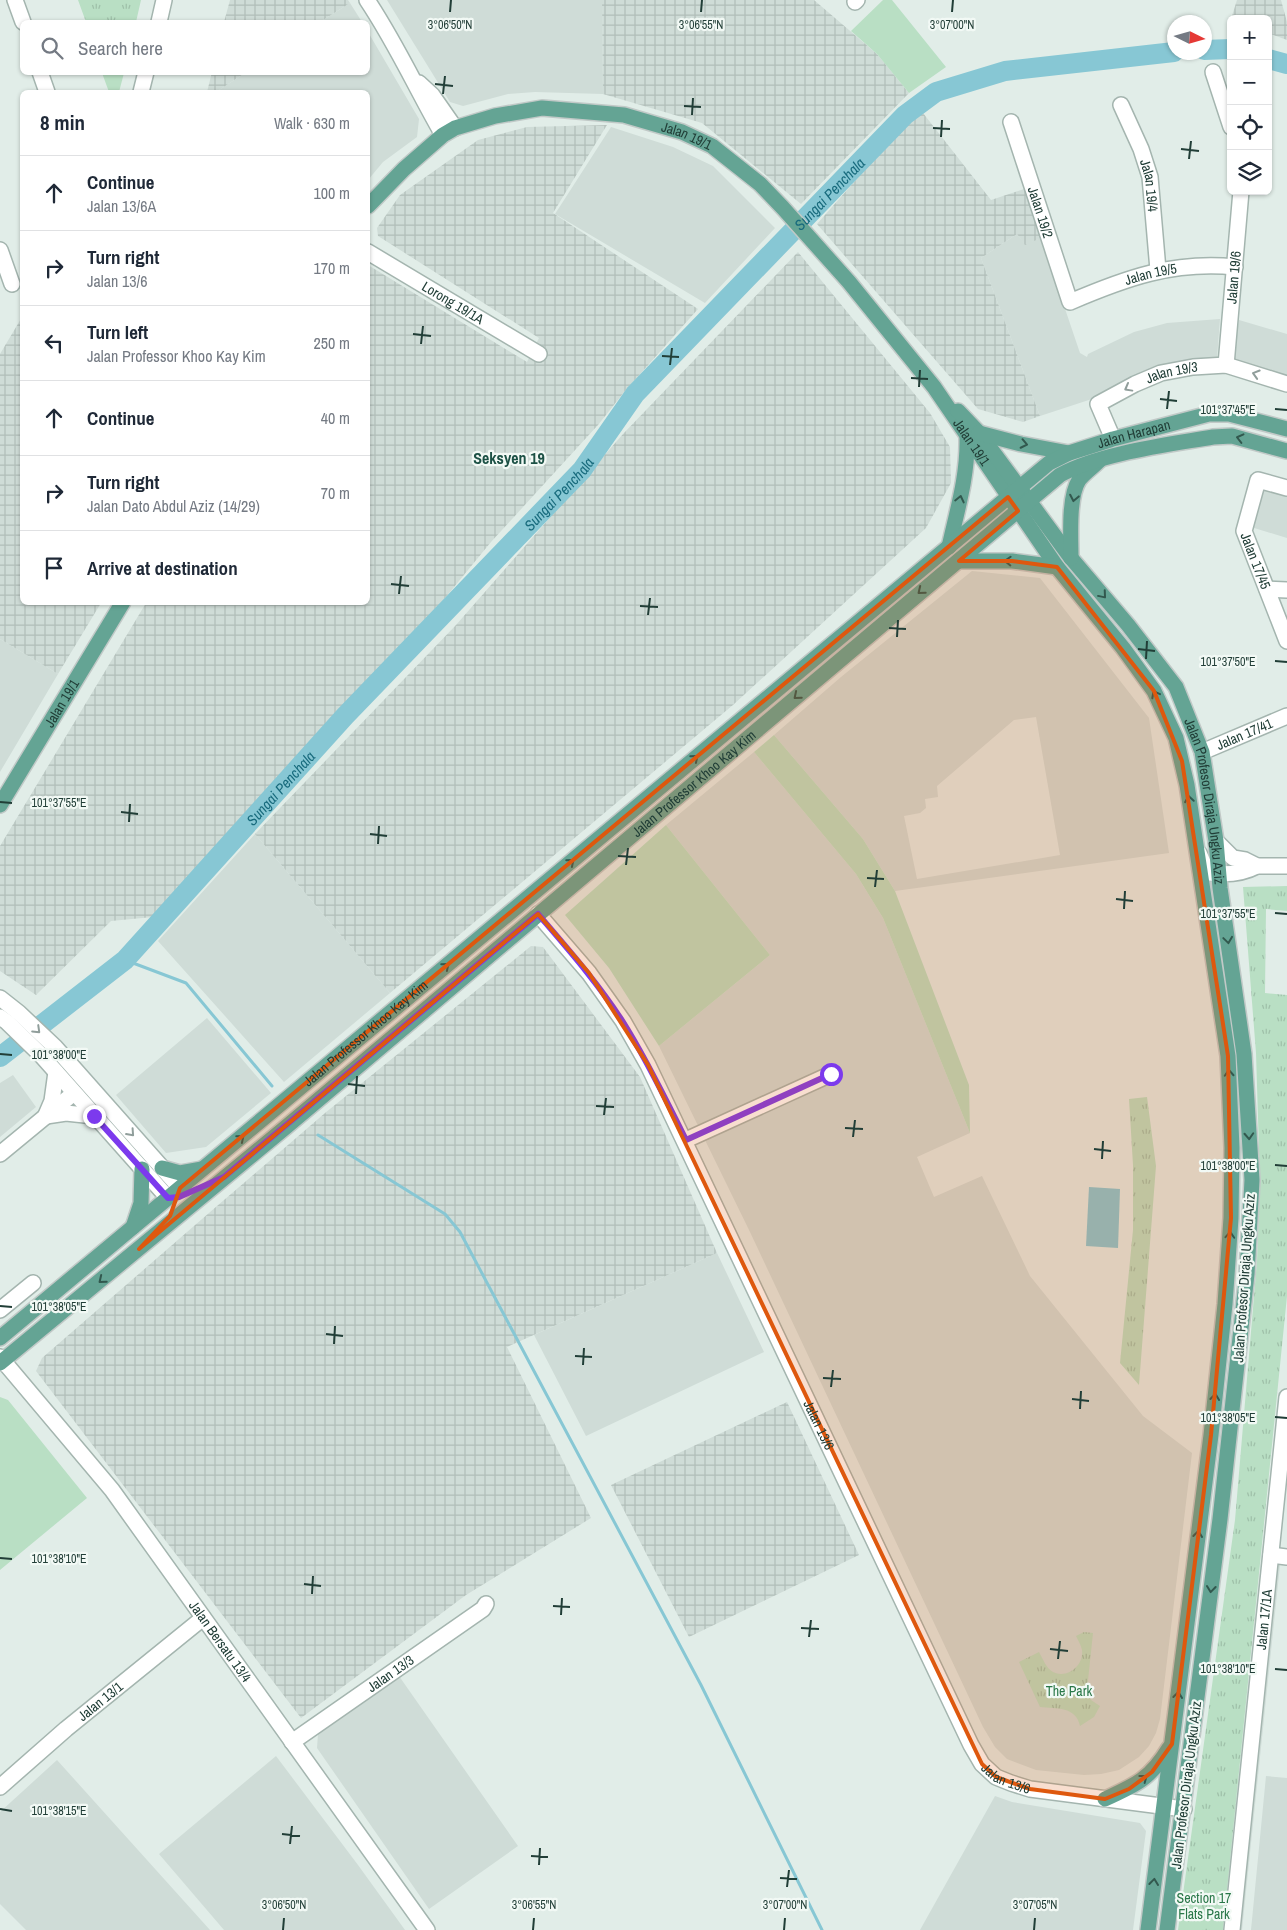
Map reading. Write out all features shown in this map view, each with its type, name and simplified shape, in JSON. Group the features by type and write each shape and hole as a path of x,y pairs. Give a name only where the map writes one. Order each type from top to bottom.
{"main road":[{"name":"Jalan 19/1","path":"370,204 404,169 449,131 495,116 542,108 624,115 682,132 712,146 760,184 783,208 849,282 973,435 1024,506"},
{"name":"Jalan Harapan","path":"1014,492 1049,463 1070,453 1113,439 1208,414 1229,414 1287,429"},
{"path":"948,546 973,435 1070,453"},
{"name":"Jalan Harapan","path":"1024,506 1060,475 1076,467 1101,460 1213,437 1232,436 1287,451"},
{"path":"1072,558 1071,514 1076,489 1079,480 1101,460"},
{"name":"Jalan Professor Khoo Kay Kim","path":"0,1338 132,1228 175,1195 203,1169 1014,492"},
{"name":"Jalan Professor Khoo Kay Kim","path":"1,1360 139,1249 1024,506"},
{"name":"Jalan Profesor Diraja Ungku Aziz","path":"1024,506 1072,558 1128,625 1176,687 1202,752 1216,841 1244,1054 1252,1180 1247,1274 1236,1384 1184,1809 1167,1930"},
{"name":"Jalan Profesor Diraja Ungku Aziz","path":"1024,506 1057,566 1123,648 1154,691 1176,738 1182,761 1228,1056 1232,1148 1231,1218 1225,1304 1212,1426 1148,1930"},
{"path":"959,560 1012,561 1057,566"},
{"name":"Jalan 19/1","path":"0,805 121,605"},
{"path":"162,1168 180,1173 203,1169"},
{"path":"132,1228 141,1203 142,1169"},
{"path":"139,1249 176,1207 175,1195 224,1177"},
{"path":"1105,1799 1130,1789 1152,1772 1172,1744"}],"street":[{"path":"15,0 21,20"},
{"path":"159,20 164,0"},
{"path":"367,0 413,76 421,98 449,131"},
{"path":"1213,72 1227,115"},
{"path":"41,75 46,90"},
{"path":"142,90 145,75"},
{"name":"Jalan 19/4","path":"1121,105 1141,149 1150,178 1158,270"},
{"name":"Jalan 19/2","path":"1011,122 1070,302"},
{"name":"Jalan 19/6","path":"1226,364 1241,195"},
{"path":"0,250 12,284"},
{"name":"Lorong 19/1A","path":"370,253 539,354"},
{"name":"Jalan 19/5","path":"1070,302 1120,282 1158,270 1200,266 1235,267"},
{"name":"Jalan 19/3","path":"1113,439 1098,404 1135,384 1162,373 1193,367 1226,364 1287,384"},
{"name":"Jalan 17/45","path":"1287,488 1258,480 1244,531 1287,641"},
{"path":"1267,589 1287,590"},
{"name":"Jalan 17/41","path":"1202,752 1287,716"},
{"path":"1216,841 1233,858 1245,860 1257,866 1287,866"},
{"path":"1196,847 1205,867 1210,873 1246,872 1257,866"},
{"name":"Jalan 13/6","path":"538,914 589,973 623,1021 648,1065 686,1140 967,1736 982,1764 996,1777 1011,1784 1030,1789 1184,1809"},
{"path":"0,998 9,1017 41,1055 63,1069 99,1098 162,1168 175,1195"},
{"path":"9,1017 55,1047 63,1069 75,1082 74,1093 142,1169 175,1195"},
{"path":"45,1116 63,1069"},
{"path":"686,1140 831,1074"},
{"path":"0,1154 74,1093 99,1098"},
{"path":"45,1116 66,1113 94,1116"},
{"path":"0,1310 32,1283"},
{"name":"Jalan Bersatu 13/4","path":"1,1360 112,1490 427,1930"},
{"name":"Jalan 17/1A","path":"1232,1930 1287,1397"},
{"path":"1271,1555 1287,1557"},
{"name":"Jalan 13/3","path":"292,1742 484,1609 486,1604"},
{"name":"Jalan 13/1","path":"0,1787 66,1729 203,1618"}],"highlighted area":[{"path":"1008,497 1018,511 959,561 1012,561 1057,567 1154,691 1182,761 1228,1056 1231,1218 1211,1435 1172,1744 1152,1772 1129,1789 1105,1799 1030,1789 996,1777 982,1764 648,1065 589,973 538,914 139,1249 170,1216 180,1188"}],"shaded area":[{"path":"230,0 348,0 350,3 323,20 225,20"},
{"path":"387,0 602,0 603,94 535,92 508,94 463,106 450,102"},
{"path":"602,0 814,0 877,54 909,93 801,204 702,123 603,94"},
{"path":"1237,0 1281,0 1287,22 1287,40 1272,34 1272,15 1232,15"},
{"path":"350,3 361,20 323,20"},
{"path":"370,35 419,119 417,137 383,162 370,178 370,90 219,90 242,75 370,75"},
{"path":"211,75 242,75 219,90 208,90"},
{"path":"923,113 991,200 1024,189 1041,238 1025,245 1017,234 981,258 1040,416 1023,422 978,409 817,224 899,131"},
{"path":"607,125 553,213 698,309 625,391 598,425 491,542 436,609 153,917 111,921 36,995 0,971 0,846 145,605 370,605 370,266 527,362 539,338 378,236 377,228 400,195 478,140 527,127"},
{"path":"611,127 673,147 713,166 775,228 705,303 555,214"},
{"path":"1017,234 1025,244 1041,238 1080,353 1087,357 1088,354 1134,332 1167,323 1220,319 1217,358 1040,416 981,258"},
{"path":"798,252 930,413 950,447 951,483 926,528 733,705 390,993 255,834 456,625 623,434"},
{"path":"20,320 20,605 100,605 58,674 0,639 0,354"},
{"path":"1239,320 1287,334 1287,376 1233,359"},
{"path":"1263,488 1287,495 1287,538 1251,527"},
{"path":"972,571 1040,578 1149,718 1169,853 895,891 863,839 774,735 841,677","holes":["1036,717 1060,855 917,879 904,816 920,813 926,808 925,799 938,797 937,786 1014,720"]},
{"path":"0,639 58,674 0,772"},
{"path":"754,752 856,874 883,918 970,1133 917,1157 934,1197 982,1176 1030,1276 1143,1416 1192,1453 1160,1719 1156,1733 1149,1746 1139,1757 1119,1770 1084,1775 1036,1770 1007,1759 995,1747 983,1727 750,1232 659,1046 770,955 666,825"},
{"path":"255,834 390,993 284,1082 158,941"},
{"path":"531,946 543,947 640,1077 717,1253 507,1347 591,1518 466,1595 301,1718 36,1371 42,1358 325,1113"},
{"path":"207,1018 271,1093 206,1147 166,1153 116,1095"},
{"path":"13,1075 36,1107 0,1137 0,1083"},
{"path":"717,1253 764,1352 586,1436 534,1335"},
{"path":"787,1402 859,1555 689,1637 611,1485"},
{"path":"1263,1563 1280,1565 1242,1930 1224,1930"},
{"path":"399,1676 518,1846 429,1909 317,1748 318,1734"},
{"path":"276,1756 405,1930 224,1930 159,1854"},
{"path":"57,1760 210,1930 26,1930 0,1904 0,1812"},
{"path":"1266,1776 1287,1778 1287,1930 1251,1930"},
{"path":"995,1796 1012,1802 1140,1823 1146,1831 1133,1930 920,1930"}],"green space":[{"path":"78,0 141,0 136,20 85,20"},
{"path":"883,0 892,0 946,67 909,93 877,54 851,31"},
{"path":"103,75 123,75 120,90 108,90"},
{"path":"774,735 863,839 895,891 969,1085 970,1133 883,918 856,874 754,752"},
{"path":"666,825 770,955 659,1046 609,968 565,915"},
{"name":"Section 17 Flats Park","path":"1287,886 1287,911 1266,909 1265,993 1287,995 1287,1296 1223,1930 1178,1930 1235,1520 1257,1261 1260,1183 1256,1053 1243,887"},
{"path":"1147,1097 1156,1166 1139,1385 1120,1363 1133,1230 1133,1165 1129,1099"},
{"path":"0,1397 8,1400 87,1498 0,1570"},
{"name":"The Park","path":"1084,1632 1093,1633 1087,1690 1091,1700 1100,1706 1094,1717 1080,1726 1078,1720 1070,1712 1040,1707 1019,1662 1039,1652 1053,1672 1064,1674 1074,1670 1082,1656 1082,1650 1076,1636"}],"water":[{"path":"1089,1187 1120,1189 1118,1248 1086,1246"}],"waterway":[{"name":"Sungai Penchala","path":"1212,50 1227,49"},
{"name":"Sungai Penchala","path":"0,1057 125,960 345,716 582,470 635,394 905,115 936,92 1005,71 1167,53"},
{"name":"Sungai Penchala","path":"1272,60 1287,64"},
{"path":"125,960 186,983 272,1086"},
{"path":"318,1135 445,1214 460,1232 701,1685 822,1930"}],"district":[{"name":"Seksyen 19","path":"509,458"}],"route":[{"path":"94,1116 168,1198 179,1197 224,1177 538,914 589,973 623,1021 648,1065 686,1140 831,1074"}]}
